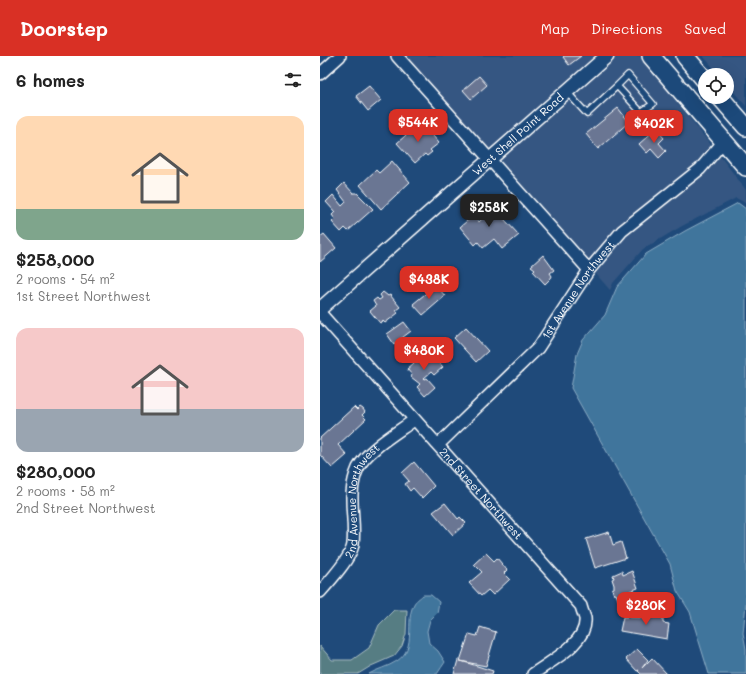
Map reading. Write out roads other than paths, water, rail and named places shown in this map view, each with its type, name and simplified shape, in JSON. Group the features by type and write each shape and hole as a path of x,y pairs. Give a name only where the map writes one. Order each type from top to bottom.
{"main road":[{"path":"650,56 746,167"},
{"path":"685,56 698,72"},
{"path":"726,104 746,127"}],"street":[{"path":"320,74 340,56"},
{"path":"397,56 589,270"},
{"name":"West Shell Point Road","path":"320,309 607,56"},
{"name":"1st Avenue Northwest","path":"438,445 538,348 589,270 622,231 700,169 724,141"},
{"name":"2nd Street Northwest","path":"320,313 581,606 585,619 581,635 573,646 533,674"},
{"name":"2nd Avenue Northwest","path":"320,592 336,574 353,546 351,491 359,467 368,456 414,420"}],"lane":[{"path":"567,92 587,114 628,75 653,104 641,112 617,86"}]}
